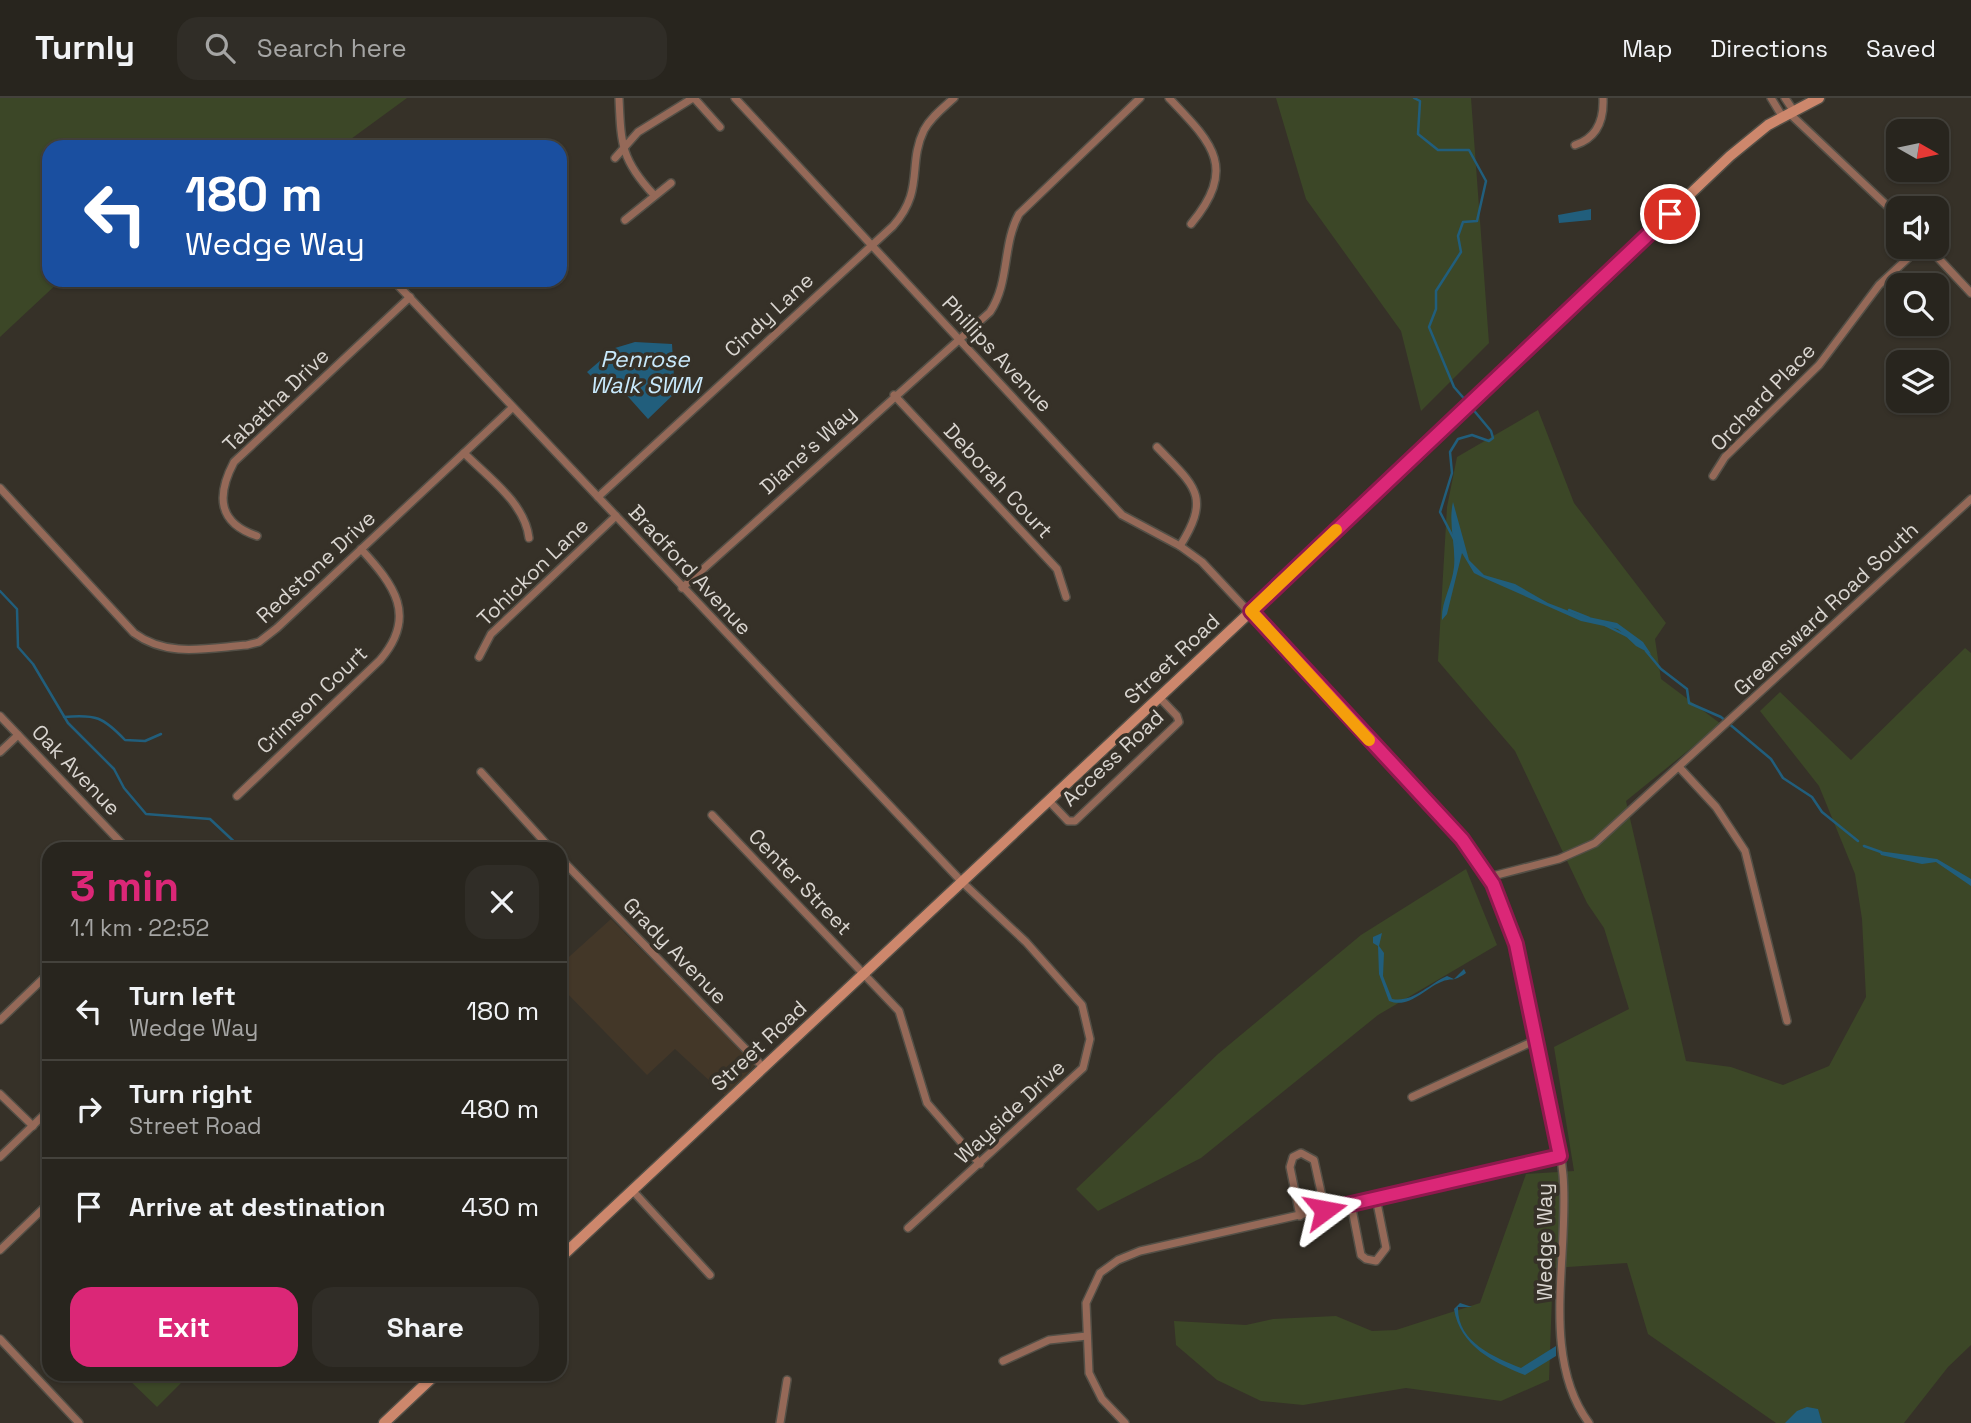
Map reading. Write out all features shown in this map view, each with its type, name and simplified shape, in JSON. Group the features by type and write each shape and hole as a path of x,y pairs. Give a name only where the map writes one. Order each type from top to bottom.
{"main road":[{"name":"Street Road","path":"567,1251 1251,611 1749,139 1788,112 1819,98"},
{"path":"384,1423 429,1381"}],"street":[{"path":"619,98 622,150 637,177 653,195"},
{"path":"615,158 638,132 693,98 720,127"},
{"name":"Phillips Avenue","path":"735,98 1122,515 1180,546 1202,562 1251,611"},
{"name":"Cindy Lane","path":"597,497 893,226 911,202 923,131 931,119 954,98"},
{"name":"Diane's Way","path":"682,588 958,337 989,312 998,300 1012,227 1018,214 1140,98"},
{"path":"1169,98 1205,140 1215,159 1213,192 1191,224"},
{"path":"1575,145 1585,142 1597,130 1603,113 1603,98"},
{"path":"1771,98 1886,205"},
{"path":"1785,98 1788,112"},
{"path":"625,220 671,183"},
{"name":"Orchard Place","path":"1713,476 1725,457 1825,359 1879,285 1907,259"},
{"path":"1939,259 1971,293"},
{"name":"Bradford Avenue","path":"400,287 962,882"},
{"name":"Tabatha Drive","path":"257,536 232,525 226,514 223,493 234,462 410,297"},
{"name":"Deborah Court","path":"894,395 1057,569 1066,597"},
{"name":"Redstone Drive","path":"0,488 134,633 147,643 170,650 259,642 512,408"},
{"path":"1157,447 1182,474 1198,499 1198,513 1180,546"},
{"path":"464,453 520,511 528,526 529,538"},
{"name":"Greensward Road South","path":"1489,877 1559,859 1586,849 1971,499"},
{"name":"Tohickon Lane","path":"479,657 491,634 616,516"},
{"name":"Crimson Court","path":"237,796 380,660 392,645 399,612 396,595 387,577 361,549"},
{"name":"Wedge Way","path":"1251,611 1462,839 1489,877 1503,903 1516,944 1560,1156 1564,1194 1562,1349 1570,1392 1589,1423"},
{"name":"Access Road","path":"1049,801 1068,821 1075,821 1179,722 1177,716 1159,697"},
{"name":"Oak Avenue","path":"0,716 120,842"},
{"path":"0,752 18,735"},
{"path":"1679,767 1716,807 1745,851 1787,1021"},
{"path":"481,772 545,842"},
{"name":"Center Street","path":"712,815 903,1018 922,1089 933,1113 980,1164"},
{"name":"Grady Avenue","path":"567,865 764,1068"},
{"name":"Wayside Drive","path":"908,1228 1083,1068 1090,1028 1076,997 1026,942 962,882"},
{"path":"0,1020 42,980"},
{"path":"1412,1097 1536,1040"},
{"path":"0,1094 33,1126"},
{"path":"0,1157 42,1117"},
{"path":"1300,1216 1290,1167 1293,1157 1301,1153 1314,1160 1325,1210"},
{"path":"1125,1423 1102,1399 1092,1382 1087,1336 1088,1293 1100,1273 1118,1259 1140,1251 1560,1156"},
{"path":"632,1190 710,1275"},
{"path":"1350,1204 1361,1255 1376,1261 1386,1248 1376,1198"},
{"path":"0,1250 42,1210"},
{"path":"1003,1361 1049,1340 1087,1336"},
{"path":"0,1339 79,1423"},
{"path":"780,1423 787,1380"}],"shaded area":[{"path":"611,919 756,1065 725,1095 675,1049 647,1075 567,993 567,959"}],"green space":[{"path":"0,98 407,98 350,140 42,140 42,287 54,287 0,337"},
{"path":"1276,98 1471,98 1489,343 1421,411 1401,331 1306,199"},
{"path":"1538,410 1574,503 1666,623 1655,639 1661,679 1721,724 1626,801 1686,1061 1731,1067 1783,1085 1829,1066 1866,997 1862,919 1855,874 1819,786 1760,711 1780,692 1851,760 1965,648 1971,653 1971,1345 1948,1367 1904,1423 1776,1423 1648,1334 1627,1263 1553,1268 1549,1380 1501,1401 1406,1388 1303,1405 1261,1401 1217,1380 1176,1345 1174,1321 1246,1325 1273,1319 1336,1316 1372,1331 1396,1330 1480,1303 1526,1174 1574,1171 1554,1047 1629,1009 1604,928 1587,903 1515,751 1438,661 1447,507 1457,457"},
{"path":"1466,869 1497,945 1378,1015 1201,1158 1098,1211 1076,1189 1218,1054 1361,935"},
{"path":"130,1381 183,1381 157,1407"}],"water":[{"path":"1591,209 1591,220 1559,223 1558,215"},
{"name":"Penrose Walk SWM","path":"635,342 672,344 675,393 648,419 623,391 604,389 587,372 615,348"},
{"path":"1453,502 1469,560 1484,575 1515,584 1548,603 1579,615 1617,623 1643,642 1651,654 1636,646 1618,629 1581,621 1474,573 1462,553 1447,614 1442,620 1454,567 1451,518"},
{"path":"1879,851 1937,859 1971,879 1971,886 1936,862 1922,864 1881,855"},
{"path":"1382,933 1379,946 1384,953 1383,976 1392,999 1414,996 1447,976 1454,979 1464,969 1466,973 1458,978 1455,979 1441,982 1410,1000 1396,1003 1389,1001 1379,974 1378,946 1373,943 1373,937"},
{"path":"1460,1303 1472,1307 1458,1307 1464,1330 1470,1339 1489,1353 1521,1368 1556,1346 1556,1356 1525,1375 1490,1359 1463,1333 1454,1309"},
{"path":"1807,1407 1818,1409 1822,1423 1785,1423 1797,1411"}],"waterway":[{"path":"1414,98 1420,101 1418,134 1438,150 1469,150 1486,181 1477,221 1463,222 1458,236 1461,252 1436,291 1436,309 1429,327 1454,387 1467,402"},
{"path":"1456,543 1440,512 1452,473 1450,452 1458,439 1472,435 1489,441 1493,438 1491,431 1471,407"},
{"path":"0,591 17,609 18,647 33,664 68,723 114,769 124,788 146,814 210,819 235,842"},
{"path":"1569,610 1589,618"},
{"path":"1605,625 1627,636"},
{"path":"1646,651 1661,669 1687,689 1689,703 1721,717 1771,759 1783,778 1812,797 1822,812 1858,841"},
{"path":"64,717 84,716 98,719 111,726 125,740 145,741 161,734"},
{"path":"1864,846 1881,852"}],"slow traffic":[{"path":"1336,530 1251,611 1369,740"}],"route":[{"path":"1325,1210 1560,1156 1516,944 1503,903 1493,884 1462,839 1251,611 1670,214"}]}
